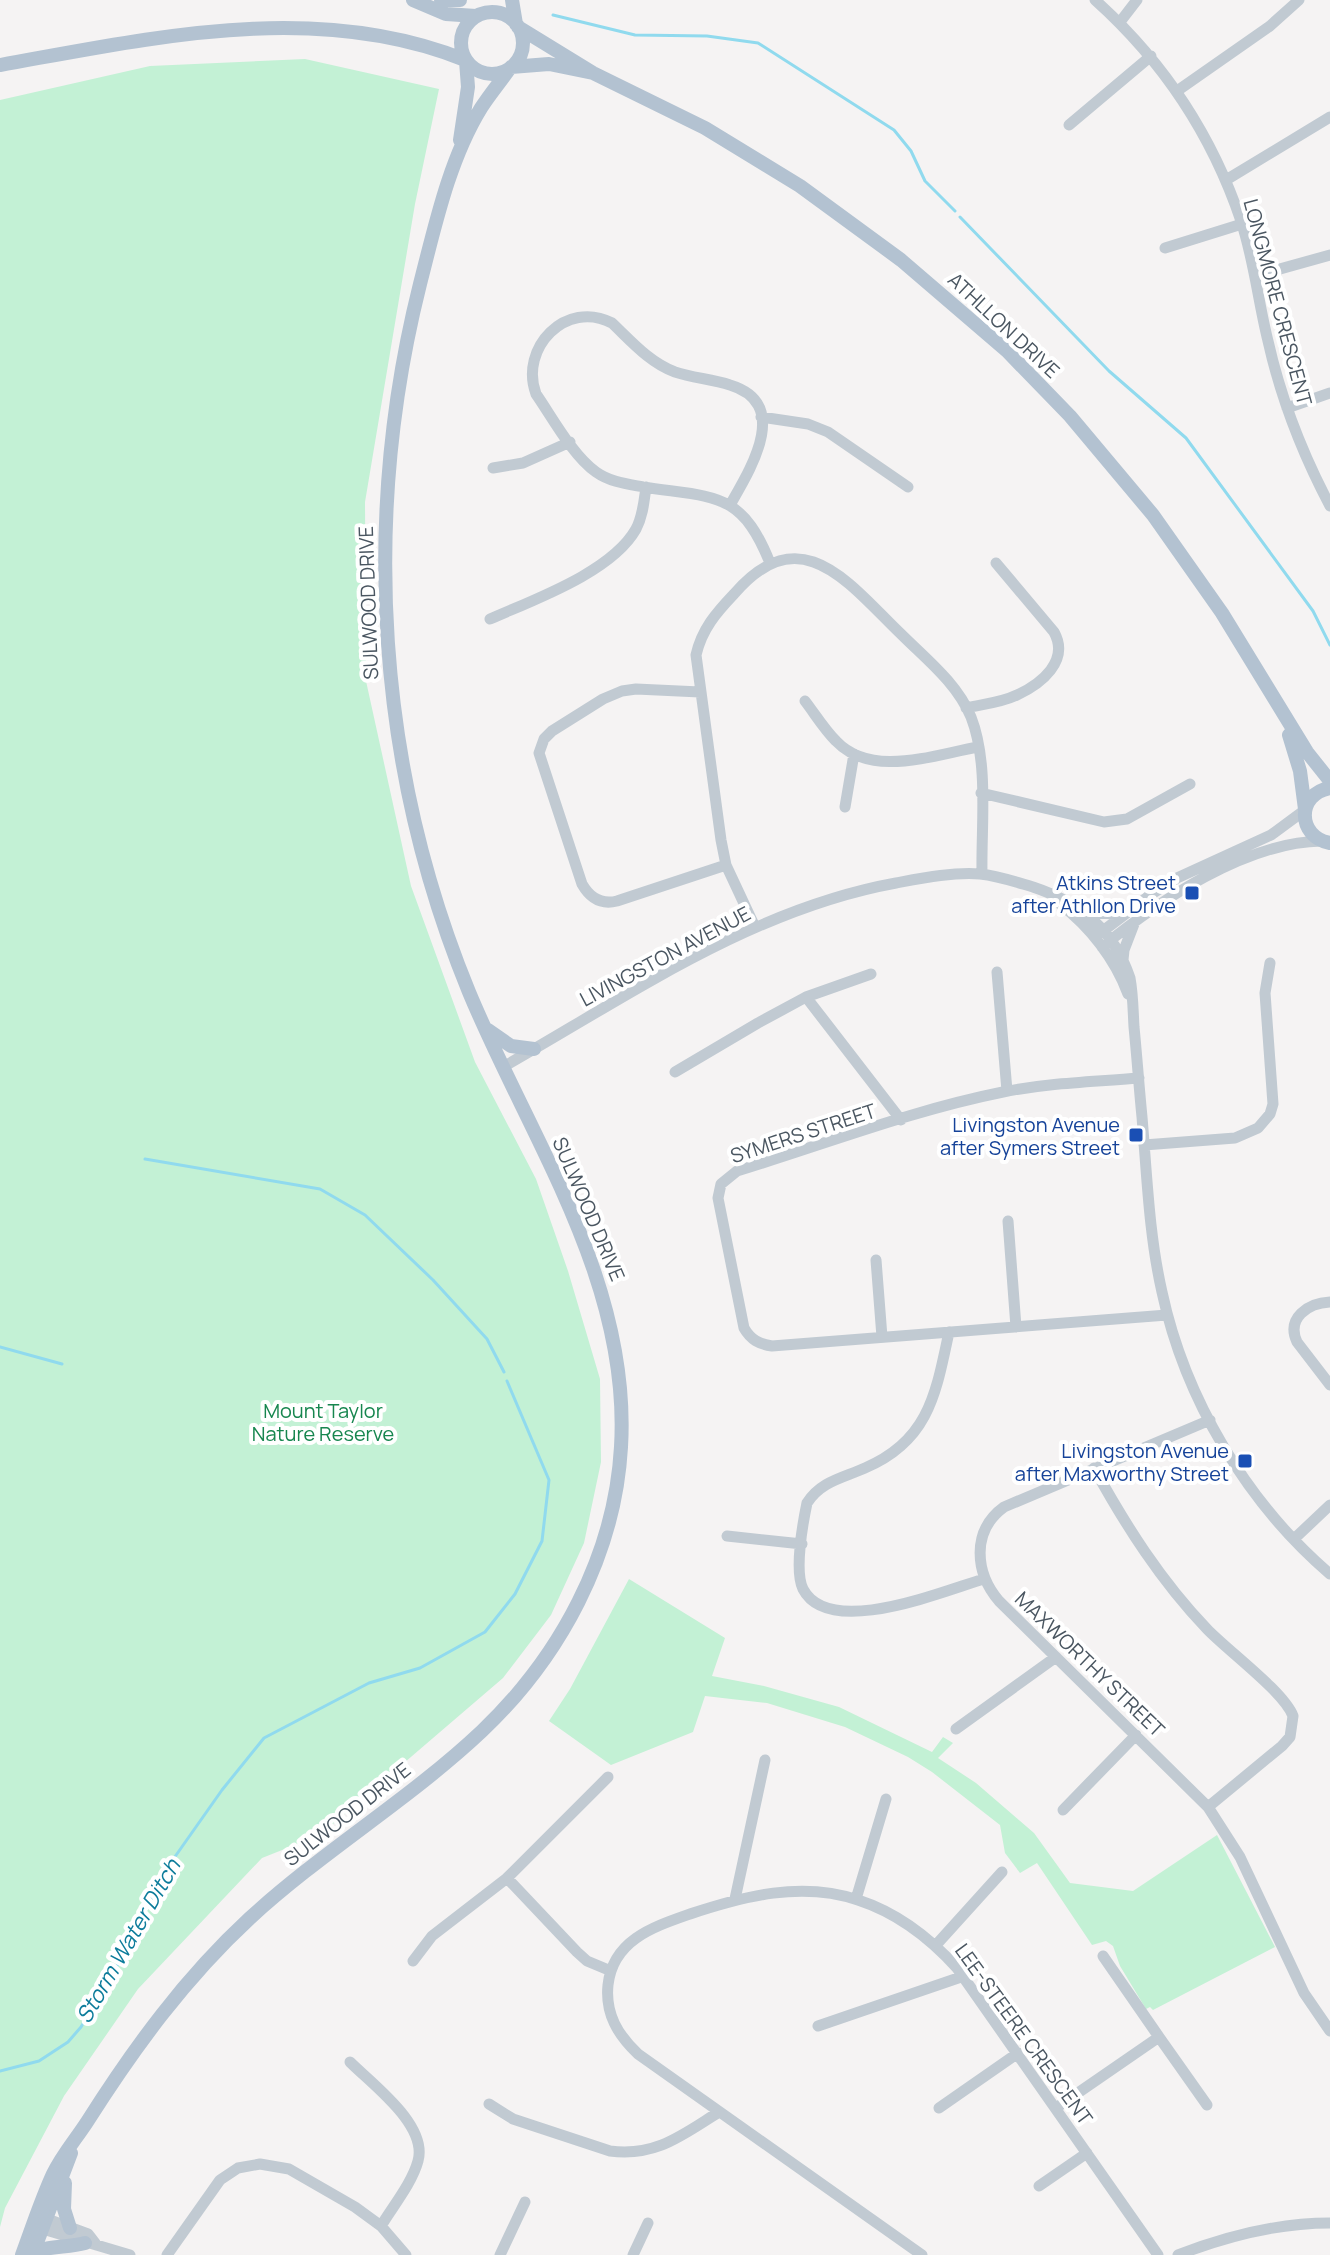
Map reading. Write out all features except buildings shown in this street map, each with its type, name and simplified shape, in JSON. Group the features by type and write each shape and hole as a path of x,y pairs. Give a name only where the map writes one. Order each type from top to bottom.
{"main road":[{"path":"413,0 446,14 502,14 517,26"},
{"path":"441,0 460,0"},
{"path":"488,0 461,35 461,48 466,60 475,70 487,74 511,67 519,57 523,45 512,0"},
{"path":"0,65 212,30 282,25 343,29 386,36 466,60"},
{"name":"ATHLLON DRIVE","path":"517,26 593,73 673,110 737,146 800,186 901,260 977,323 1026,370 1128,483 1214,600 1283,718 1314,764 1330,781"},
{"name":"SULWOOD DRIVE","path":"29,2254 58,2164 149,2030 204,1964 245,1923 289,1884 445,1764 509,1704 560,1636 596,1563 613,1506 620,1467 621,1383 615,1340 604,1298 582,1236 450,946 408,797 390,687 384,573 388,480 406,345 457,158 468,87 466,60"},
{"name":"ATHLLON DRIVE","path":"511,67 549,64 593,73"},
{"name":"SULWOOD DRIVE","path":"457,158 479,111 511,67"},
{"name":"ATHLLON DRIVE","path":"1283,718 1300,771 1305,810"},
{"path":"1326,843 1307,829 1305,810 1313,795 1330,788"},
{"path":"485,1027 504,1044 534,1049"},
{"name":"SULWOOD DRIVE","path":"39,2222 67,2167 73,2144"},
{"path":"67,2167 63,2195 70,2228"},
{"path":"29,2254 44,2248 90,2243"}],"street":[{"name":"LONGMORE CRESCENT","path":"1095,0 1151,56 1210,145 1242,224 1267,340 1287,408 1330,506"},
{"path":"1120,22 1137,0"},
{"path":"1177,91 1270,26 1299,0"},
{"path":"1069,125 1151,56"},
{"path":"1226,180 1330,117"},
{"path":"1165,248 1242,224"},
{"path":"1255,276 1330,255"},
{"path":"730,505 762,441 758,407 742,390 676,372 647,355 612,323 602,318 580,316 545,337 537,349 530,375 536,394 596,472 617,481 708,497 730,505 749,520 758,533 770,563"},
{"path":"1287,408 1330,393"},
{"path":"761,417 808,424 828,432 908,487"},
{"path":"493,468 523,463 570,442"},
{"path":"490,619 566,586 615,552 636,529 646,487"},
{"path":"755,927 726,865 696,655 708,623 748,577 770,563 810,560 838,573 940,672 966,708 979,747 982,874"},
{"path":"966,708 1016,696 1054,667 1059,655 1054,632 996,563"},
{"path":"700,692 636,689 615,693 552,731 544,739 539,753 582,884 594,899 610,903 726,865"},
{"path":"805,701 836,741 854,754 874,761 897,761 979,747"},
{"path":"845,807 854,754"},
{"path":"981,793 1104,822 1127,819 1190,784"},
{"path":"1103,938 1177,878 1271,835 1305,810"},
{"path":"1087,913 1130,917 1194,882 1273,848 1292,842 1326,843"},
{"name":"LIVINGSTON AVENUE","path":"503,1067 719,944 755,927 814,904 874,887 937,876 982,874 1004,878 1065,899 1087,913 1103,938 1125,985 1134,1020"},
{"name":"LIVINGSTON AVENUE","path":"1040,890 1103,938 1123,960 1133,991 1153,1242 1167,1315 1186,1369 1210,1420 1251,1488 1294,1539 1330,1574"},
{"path":"1123,960 1130,917"},
{"path":"1144,1145 1235,1138 1247,1134 1267,1119 1274,1099 1265,993 1270,963"},
{"path":"997,972 1007,1091"},
{"path":"675,1072 806,997 871,974"},
{"path":"806,997 901,1120"},
{"name":"SYMERS STREET","path":"1139,1078 1007,1091 967,1100 737,1171 721,1184 718,1198 744,1328 754,1341 772,1346 1167,1315"},
{"path":"1008,1221 1016,1327"},
{"path":"876,1260 882,1337"},
{"path":"1330,1302 1319,1302 1304,1309 1294,1325 1293,1334 1330,1385"},
{"path":"949,1332 936,1394 918,1429 886,1457 829,1482 813,1493 805,1514 799,1572 803,1589 815,1602 839,1612 887,1607 984,1579 980,1549 987,1527 997,1512 1019,1498 1210,1420"},
{"path":"1094,1468 1130,1531 1173,1591 1224,1646 1282,1697 1293,1716 1290,1736 1282,1746 1208,1807"},
{"path":"1294,1539 1330,1505"},
{"path":"727,1536 802,1544"},
{"name":"MAXWORTHY STREET","path":"984,1579 999,1601 1208,1807 1240,1857 1304,1993 1330,2031"},
{"path":"956,1729 1056,1657"},
{"path":"1063,1810 1136,1735"},
{"path":"735,1899 765,1760"},
{"path":"413,1961 432,1936 507,1878 608,1777"},
{"path":"856,1899 886,1799"},
{"path":"936,1945 1002,1872"},
{"path":"507,1878 587,1961 611,1971 607,1996 609,2012 625,2042 638,2054 922,2255"},
{"name":"LEE-STEERE CRESCENT","path":"611,1971 622,1950 641,1934 735,1899 788,1892 819,1893 856,1899 909,1924 936,1945 964,1976 1158,2255"},
{"path":"1103,1956 1207,2105"},
{"path":"818,2026 964,1976"},
{"path":"1056,2108 1159,2037"},
{"path":"939,2108 1018,2053"},
{"path":"350,2062 408,2120 419,2142 419,2160 381,2226"},
{"path":"489,2104 513,2119 610,2151 626,2153 658,2148 719,2112"},
{"path":"1039,2186 1087,2153"},
{"path":"167,2255 220,2180 238,2168 253,2164 289,2169 355,2207 381,2226 406,2255"},
{"path":"500,2255 525,2202"},
{"path":"39,2222 88,2234 90,2243"},
{"path":"39,2222 130,2255"},
{"path":"633,2255 648,2223"},
{"path":"1178,2255 1243,2233 1306,2223 1330,2223"}],"green space":[{"name":"Mount Taylor Nature Reserve","path":"305,59 439,89 415,204 365,502 366,681 411,886 475,1062 536,1179 568,1271 600,1379 601,1462 584,1543 551,1615 503,1678 320,1835 262,1858 138,1989 64,2096 5,2208 0,2227 0,100 150,66"},
{"path":"629,1579 725,1638 712,1676 764,1686 839,1707 932,1752 943,1737 953,1743 938,1758 976,1783 1034,1833 1070,1883 1133,1891 1217,1835 1275,1947 1153,2010 1150,2007 1146,2009 1120,1966 1113,1946 1106,1941 1092,1945 1037,1863 1020,1873 1005,1853 1000,1825 908,1757 845,1727 767,1703 705,1696 693,1732 611,1765 549,1721 570,1689"}],"waterway":[{"path":"553,15 635,35 707,36 758,43 894,130 911,151 925,181 955,211"},
{"path":"960,217 1109,371 1186,438 1313,611 1330,645"},
{"name":"Storm Water Ditch","path":"145,1159 320,1189 365,1215 433,1280 487,1339 504,1372"},
{"path":"0,1347 62,1364"},
{"name":"Storm Water Ditch","path":"0,2071 39,2061 68,2042 81,2027 121,1959 167,1868 222,1790 264,1738 369,1683 420,1668 485,1632 515,1594 542,1541 549,1480 507,1381"}],"place":[{"name":"Atkins Street after Athllon Drive","path":"1192,893"},
{"name":"Livingston Avenue after Symers Street","path":"1136,1135"},
{"name":"Livingston Avenue after Maxworthy Street","path":"1245,1461"}]}
